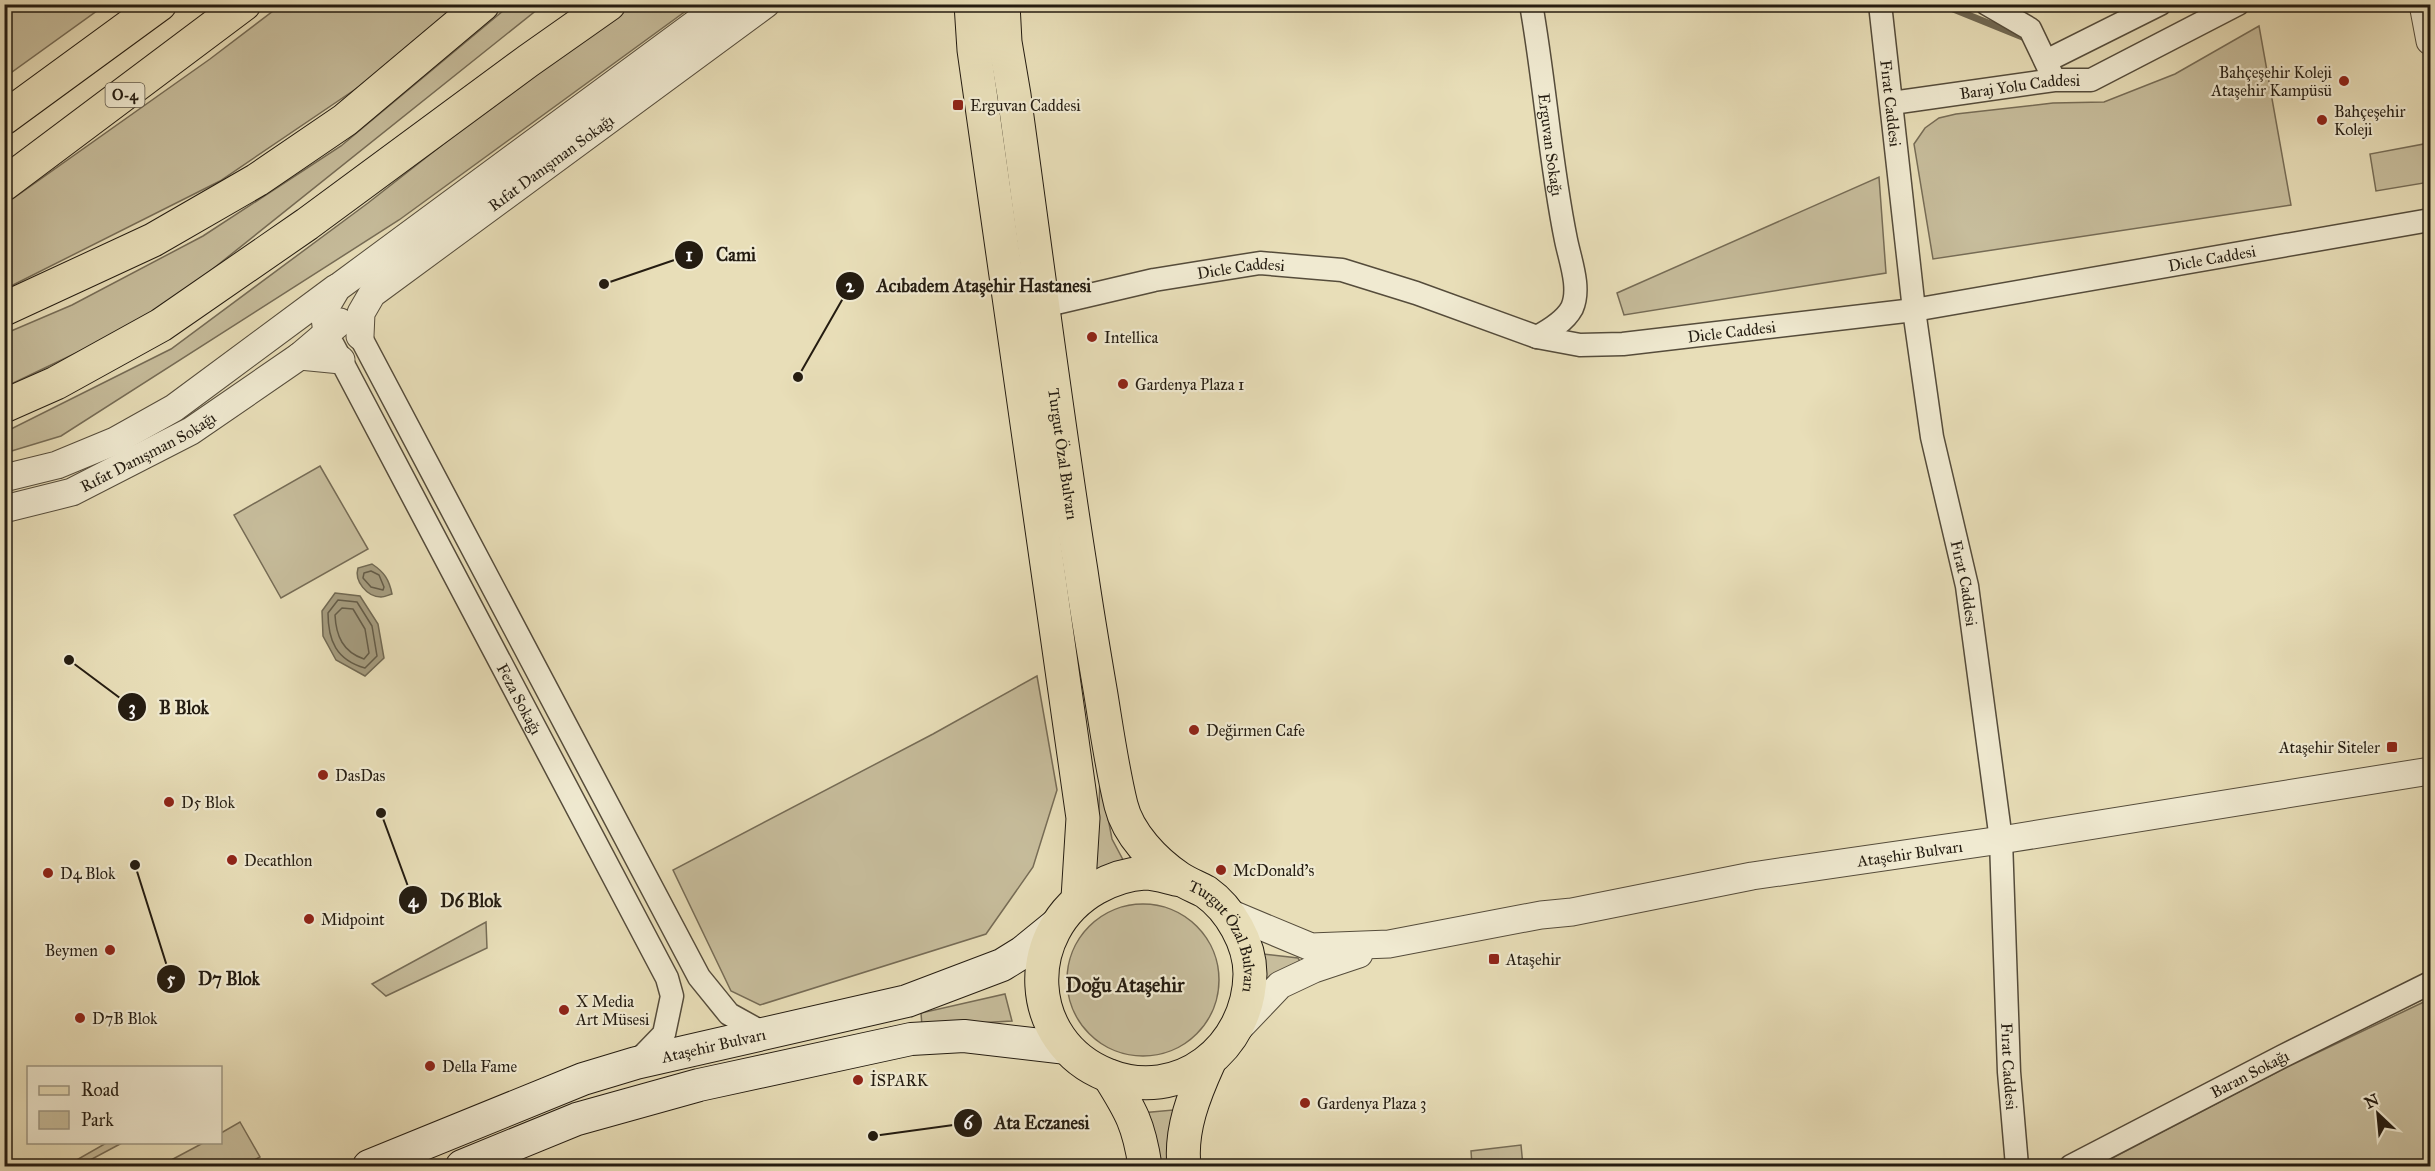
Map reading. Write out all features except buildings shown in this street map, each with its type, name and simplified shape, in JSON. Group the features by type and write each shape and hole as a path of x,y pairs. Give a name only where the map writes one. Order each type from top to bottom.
{"main road":[{"path":"4,118 160,4"},
{"name":"O-4","path":"4,184 244,4"},
{"path":"4,309 153,240 257,180 345,120 483,4"},
{"path":"307,224 466,88 571,4"},
{"path":"4,406 56,383 161,325 307,224 609,4"},
{"name":"Turgut Özal Bulvarı","path":"970,4 974,50 1083,818 1078,898"},
{"name":"Turgut Özal Bulvarı","path":"1003,4 1005,42 1107,745 1122,810 1128,823 1155,860 1181,880 1206,892 1227,912 1242,939 1250,969 1248,1001 1236,1030 1209,1062 1180,1077 1148,1083 1109,1076 1086,1064 1067,1048 1049,1021 1041,989 1042,957 1054,926 1078,898 1110,880 1145,873 1181,880"},
{"name":"Ataşehir Bulvarı","path":"369,1167 583,1079 636,1063 907,1001 1002,965 1023,952 1054,926"},
{"path":"462,1167 588,1116 699,1085 911,1039 964,1036 1067,1048"},
{"name":"Turgut Özal Bulvarı","path":"1184,1167 1183,1150 1191,1102 1209,1062"},
{"name":"Turgut Özal Bulvarı","path":"1109,1076 1130,1111 1140,1134 1145,1167"}],"street":[{"name":"Rıfat Danışman Sokağı","path":"4,509 72,492 191,432 300,356 338,317 722,4"},
{"name":"Rıfat Danışman Sokağı","path":"4,478 57,465 115,441 174,408 298,316 338,317 361,313 372,294 766,4"},
{"name":"Erguvan Sokağı","path":"1531,4 1558,201 1575,286 1572,307 1564,318 1537,337"},
{"name":"Fırat Caddesi","path":"1880,4 1914,310 1932,437 1967,586 2001,840 2009,1071 2017,1167"},
{"path":"1987,4 2030,29 2050,71"},
{"name":"Baraj Yolu Caddesi","path":"1892,104 2050,71 2160,4"},
{"name":"Baraj Yolu Caddesi","path":"2050,71 2091,80 2238,4"},
{"path":"2423,4 2430,41"},
{"name":"Dicle Caddesi","path":"1043,306 1154,280 1260,263 1342,270 1416,293 1537,337 1580,345 1623,344 1914,310 2430,220"},
{"name":"Feza Sokağı","path":"338,317 340,360 667,978 672,996 664,1034 636,1063"},
{"name":"Feza Sokağı","path":"338,317 699,977 729,1014 765,1034"},
{"path":"300,356 340,360"},
{"name":"Ataşehir Bulvarı","path":"1236,1030 1280,985 1314,969 1389,944 1541,915 1572,912 1752,876 2001,840 2430,771"},
{"name":"Ataşehir Bulvarı","path":"1227,912 1311,947 1389,944"},
{"name":"Baran Sokağı","path":"2071,1167 2283,1056 2430,983"}],"green space":[{"path":"5,4 105,4 105,5 5,77"},
{"path":"281,5 462,5 369,80 220,181 5,289 4,205 210,59"},
{"path":"510,5 543,5 179,296 97,343 5,387 4,334 72,305 203,236 341,146"},
{"path":"633,5 694,5 399,220 61,436 5,453 5,432 171,349 368,203 548,62"},
{"path":"2259,26 2291,205 1933,259 1914,144 1925,128 1939,118 1956,114 2053,103 2104,102 2175,74"},
{"path":"2424,144 2430,182 2376,191 2370,154"},
{"path":"1879,177 1886,273 1624,315 1617,293"},
{"path":"320,466 368,549 281,598 234,515"},
{"path":"1037,676 1057,790 1033,867 986,934 760,1005 731,991 673,870 933,734"},
{"path":"1100,776 1112,839 1129,871 1087,881 1098,839"},
{"path":"1143,904 1172,910 1185,917 1196,927 1206,938 1213,951 1219,980 1213,1009 1206,1022 1196,1033 1185,1043 1172,1050 1143,1056 1114,1050 1101,1043 1090,1033 1080,1022 1073,1009 1067,980 1073,951 1080,938 1090,927 1101,917 1114,910"},
{"path":"486,922 487,948 386,996 372,984"},
{"path":"1245,952 1298,958 1301,963 1246,998"},
{"path":"1005,994 1012,1021 922,1026 921,1013"},
{"path":"2430,999 2430,1166 2097,1166 2281,1070"},
{"path":"1173,1110 1170,1133 1171,1166 1159,1166 1141,1113"},
{"path":"240,1122 260,1157 243,1166 160,1166 201,1144 222,1144 222,1132"},
{"path":"104,1144 120,1144 79,1166 66,1166"},
{"path":"1521,1145 1523,1166 1472,1166 1471,1151"}],"water":[{"path":"372,564 385,576 392,594 376,596 360,583 358,568"},
{"path":"335,593 360,596 378,624 384,658 365,676 336,660 323,636 322,611"}],"waterway":[{"path":"1941,4 2025,38"}],"place":[{"name":"Bahçeşehir Koleji Ataşehir Kampüsü","path":"2344,81"},
{"name":"Erguvan Caddesi","path":"958,105"},
{"name":"Bahçeşehir Koleji","path":"2322,120"},
{"name":"Cami","path":"604,284"},
{"name":"Intellica","path":"1092,337"},
{"name":"Acıbadem Ataşehir Hastanesi","path":"798,377"},
{"name":"Gardenya Plaza 1","path":"1123,384"},
{"name":"B Blok","path":"69,660"},
{"name":"Değirmen Cafe","path":"1194,730"},
{"name":"Ataşehir Siteler","path":"2392,747"},
{"name":"DasDas","path":"323,775"},
{"name":"D5 Blok","path":"169,802"},
{"name":"D6 Blok","path":"381,813"},
{"name":"Decathlon","path":"232,860"},
{"name":"D7 Blok","path":"135,865"},
{"name":"McDonald's","path":"1221,870"},
{"name":"D4 Blok","path":"48,873"},
{"name":"Midpoint","path":"309,919"},
{"name":"Beymen","path":"110,950"},
{"name":"Ataşehir","path":"1494,959"},
{"name":"X Media Art Müsesi","path":"564,1010"},
{"name":"D7B Blok","path":"80,1018"},
{"name":"Della Fame","path":"430,1066"},
{"name":"İSPARK","path":"858,1080"},
{"name":"Gardenya Plaza 3","path":"1305,1103"},
{"name":"Ata Eczanesi","path":"873,1136"}],"district":[{"name":"Doğu Ataşehir","path":"1125,985"}]}
